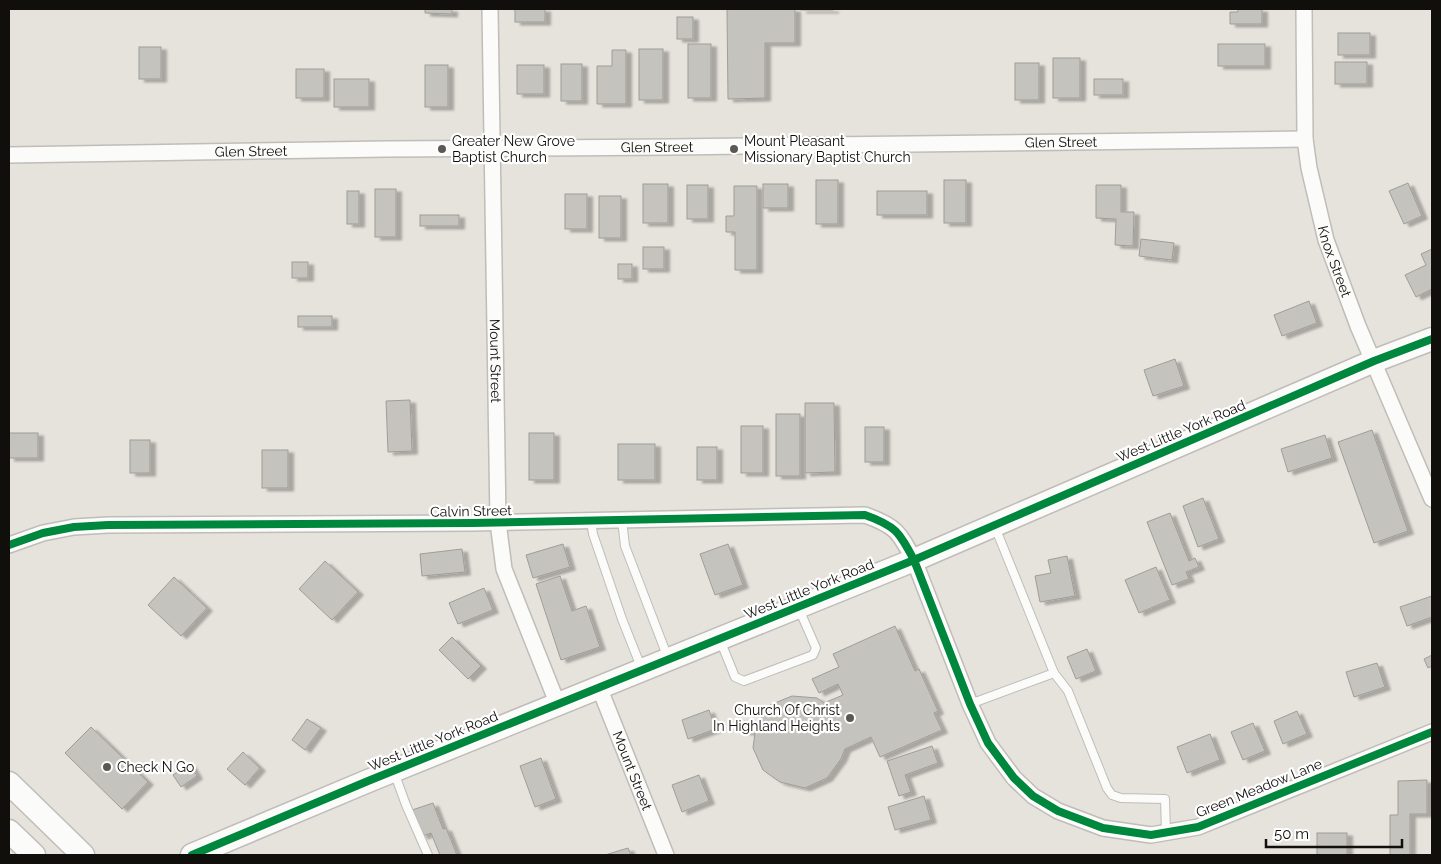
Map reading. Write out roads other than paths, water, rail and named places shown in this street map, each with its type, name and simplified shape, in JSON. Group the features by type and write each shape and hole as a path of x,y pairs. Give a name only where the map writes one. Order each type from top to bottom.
{"street":[{"name":"Mount Street","path":"490,9 498,522 504,570 558,705"},
{"name":"Knox Street","path":"1304,9 1305,139 1309,168 1326,240 1358,326 1432,499"},
{"name":"Glen Street","path":"9,155 1305,139"},
{"name":"West Little York Road","path":"192,855 394,770 914,560 1374,361 1432,338"},
{"name":"Calvin Street","path":"9,545 43,533 74,527 100,526 366,525 865,515 887,522 902,538 914,560"},
{"name":"Green Meadow Lane","path":"914,560 970,704 988,743 1014,778 1033,796 1058,811 1103,828 1151,835 1198,827 1432,732"},
{"name":"Mount Street","path":"598,687 666,855"},
{"path":"1411,740 1432,739"},
{"path":"9,783 83,855"},
{"path":"9,831 34,855"}],"lane":[{"path":"622,520 625,546 668,659"},
{"path":"591,521 593,534 642,669"},
{"path":"994,526 1054,673 1068,691 1107,788 1112,795 1121,798 1165,799 1166,832"},
{"path":"719,638 736,677 744,681 813,655 816,648 798,607"},
{"path":"970,704 1054,673"},
{"path":"394,770 406,805 428,855"}],"place":[{"name":"Greater New Grove Baptist Church","path":"442,149"},
{"name":"Mount Pleasant Missionary Baptist Church","path":"734,149"},
{"name":"Church Of Christ In Highland Heights","path":"850,718"},
{"name":"Check N Go","path":"107,767"}]}
